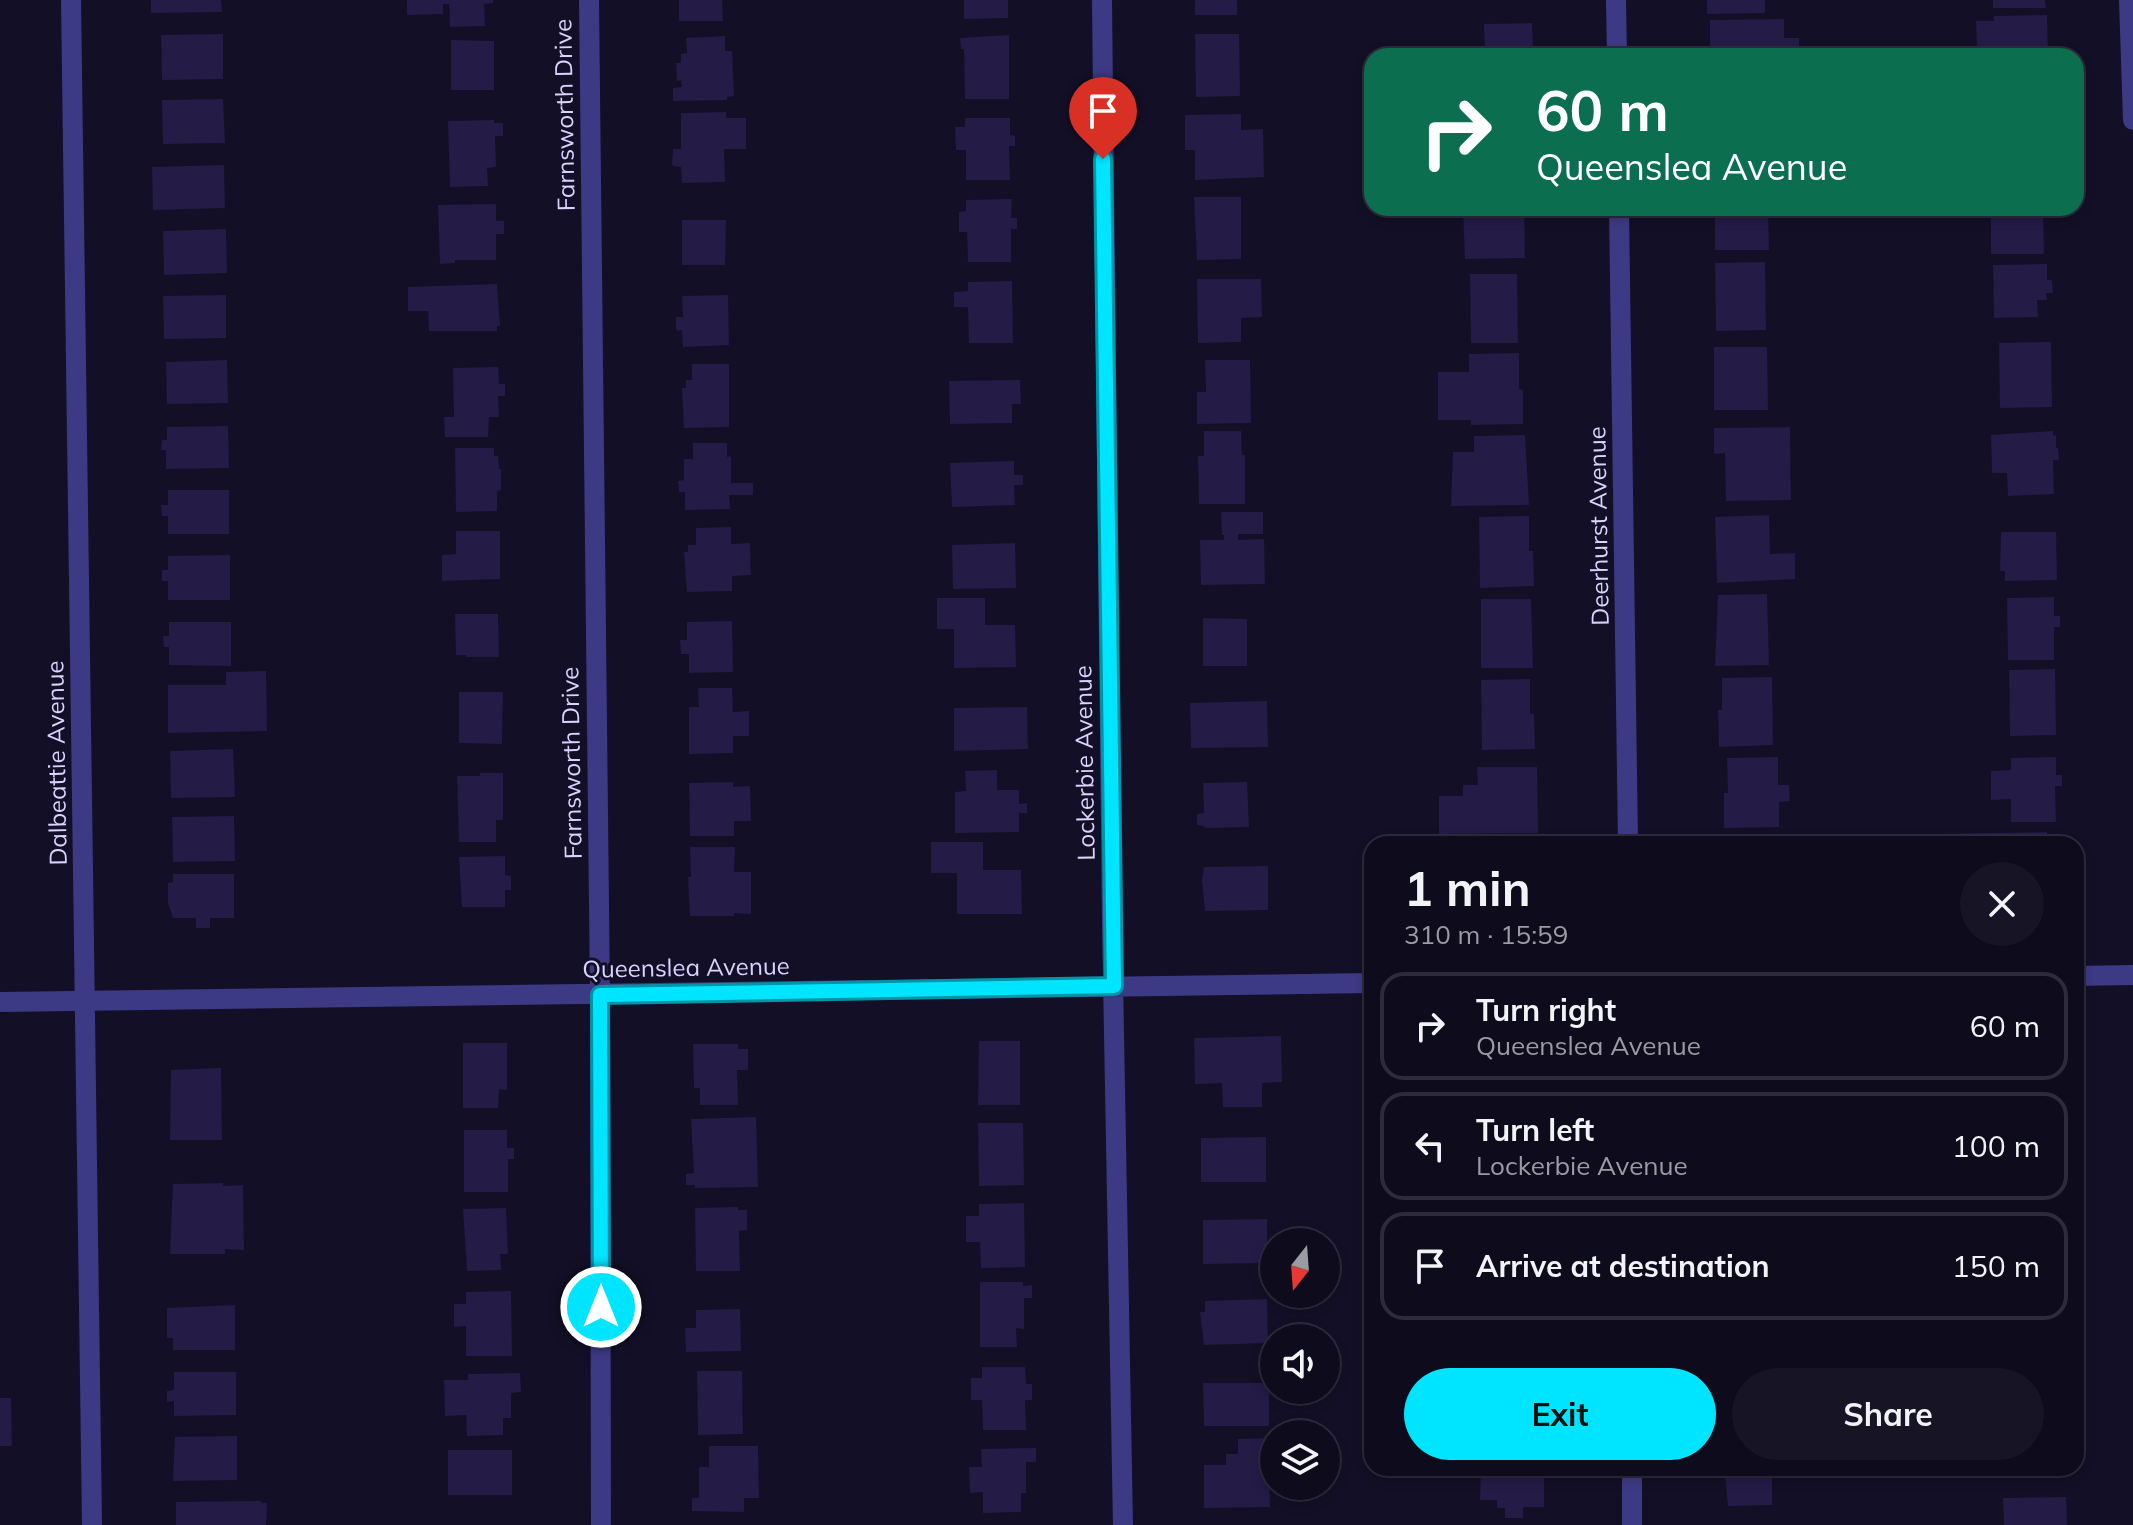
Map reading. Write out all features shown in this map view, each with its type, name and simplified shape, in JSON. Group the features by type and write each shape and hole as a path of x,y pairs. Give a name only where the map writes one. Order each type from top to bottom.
{"street":[{"name":"Dalbeattie Avenue","path":"71,0 92,1525"},
{"name":"Farnsworth Drive","path":"589,0 600,995 601,1525"},
{"name":"Lockerbie Avenue","path":"1102,0 1123,1525"},
{"path":"1616,0 1617,48"},
{"path":"2129,0 2133,120"},
{"name":"Deerhurst Avenue","path":"1619,216 1628,836"},
{"path":"2084,976 2133,975"},
{"name":"Queenslea Avenue","path":"0,1002 1364,983"},
{"path":"1632,1476 1632,1525"}],"building":[{"path":"151,0 221,0 222,12 151,13"},
{"path":"407,0 493,0 493,3 484,4 485,26 450,27 449,4 443,4 443,14 407,15"},
{"path":"679,0 722,0 723,21 679,21"},
{"path":"964,0 1008,0 1008,18 964,19"},
{"path":"1195,0 1237,0 1237,15 1195,15"},
{"path":"1707,0 1765,0 1765,13 1707,14"},
{"path":"1993,0 2045,0 2046,8 1993,8"},
{"path":"2047,15 2048,48 1977,48 1976,21 1994,21 1994,16"},
{"path":"1784,19 1784,38 1799,38 1799,48 1710,48 1710,20"},
{"path":"1532,23 1533,48 1485,48 1484,24"},
{"path":"223,34 223,79 162,80 161,35"},
{"path":"1195,34 1239,34 1240,96 1196,97"},
{"path":"1009,35 1009,99 965,99 964,49 961,49 960,38"},
{"path":"725,36 725,51 732,51 734,96 727,97 727,100 673,101 673,88 682,87 681,80 677,81 676,63 681,63 681,54 687,53 686,38"},
{"path":"451,40 494,41 494,90 451,90"},
{"path":"223,99 225,143 163,144 162,100"},
{"path":"726,112 726,118 746,118 746,149 724,149 725,182 682,183 681,167 672,163 673,149 681,149 681,113"},
{"path":"1241,114 1241,130 1263,129 1264,177 1195,180 1195,150 1185,150 1185,115"},
{"path":"965,118 1010,118 1010,135 1015,136 1015,146 1009,146 1010,180 966,180 966,150 956,150 955,127 965,127"},
{"path":"494,120 494,123 503,123 503,136 495,136 496,167 487,168 488,186 450,187 448,121"},
{"path":"224,165 225,208 153,210 152,167"},
{"path":"1194,197 1241,197 1241,259 1197,260"},
{"path":"1012,199 1011,218 1017,218 1017,229 1011,229 1011,262 968,262 967,232 959,232 959,212 966,211 966,200"},
{"path":"496,204 496,221 504,221 504,234 496,234 496,260 455,260 455,263 440,264 438,205"},
{"path":"1463,216 1524,216 1525,258 1465,259"},
{"path":"1715,216 1768,216 1769,250 1715,250"},
{"path":"1991,216 2043,216 2044,254 1991,254"},
{"path":"682,220 726,220 725,265 682,265"},
{"path":"226,229 227,273 164,275 163,231"},
{"path":"1765,262 1766,330 1716,331 1715,263"},
{"path":"2047,264 2047,280 2052,280 2053,293 2046,293 2047,300 2037,300 2038,317 1994,318 1993,265"},
{"path":"1470,274 1517,274 1518,343 1471,343"},
{"path":"1197,279 1261,279 1262,317 1241,318 1241,342 1198,343"},
{"path":"1012,281 1013,343 969,343 968,307 954,307 954,292 968,291 968,282"},
{"path":"497,284 500,326 497,326 497,331 429,331 428,311 408,311 408,287"},
{"path":"226,295 226,338 164,339 163,296"},
{"path":"728,295 729,345 683,347 682,330 677,331 676,327 676,317 683,317 682,296"},
{"path":"2051,342 2052,407 2000,408 1999,343"},
{"path":"1714,347 1767,347 1768,410 1714,410"},
{"path":"1519,353 1523,424 1471,425 1471,420 1438,420 1438,372 1469,372 1469,354"},
{"path":"227,360 228,403 167,404 166,362"},
{"path":"1205,360 1250,360 1251,423 1197,424 1197,392 1206,392"},
{"path":"692,364 729,364 729,427 684,428 682,388 686,388 686,380 692,380"},
{"path":"498,367 499,384 505,384 505,396 498,396 499,417 489,417 488,437 445,437 444,417 454,417 453,368"},
{"path":"1020,380 1021,404 1012,404 1012,423 950,424 949,381"},
{"path":"228,426 229,468 166,469 166,450 161,450 162,440 167,440 167,427"},
{"path":"1790,427 1791,500 1726,501 1725,453 1714,454 1714,428"},
{"path":"1204,431 1241,431 1242,455 1245,455 1245,504 1199,504 1198,456 1204,456"},
{"path":"2053,431 2059,460 2053,460 2054,494 2008,496 2007,473 1992,473 1991,435"},
{"path":"1525,435 1529,505 1451,506 1453,452 1474,452 1474,436"},
{"path":"693,443 727,443 727,457 731,456 731,483 753,483 753,495 729,495 730,509 685,510 685,492 679,492 678,481 684,480 684,459 693,459"},
{"path":"455,448 494,448 494,456 498,456 501,469 497,511 456,512"},
{"path":"1014,461 1014,475 1023,475 1023,485 1014,485 1015,505 952,507 950,463"},
{"path":"168,490 229,490 229,534 168,534 168,516 162,516 161,505 168,505"},
{"path":"1221,512 1263,512 1263,534 1238,534 1238,540 1264,539 1265,584 1201,585 1200,540 1224,540"},
{"path":"1769,515 1770,554 1795,553 1795,579 1717,583 1715,517"},
{"path":"1529,516 1529,551 1533,551 1534,586 1480,588 1479,517"},
{"path":"731,527 731,544 750,543 751,575 732,576 732,591 687,592 684,552 688,552 688,545 696,545 696,528"},
{"path":"456,531 500,531 500,579 442,581 442,555 456,554"},
{"path":"2001,532 2056,532 2057,580 2005,581 2005,571 2000,571"},
{"path":"1015,543 1016,588 953,589 952,545"},
{"path":"230,555 230,600 168,600 168,581 162,581 162,570 168,570 168,556"},
{"path":"1767,594 1769,665 1715,666 1718,595"},
{"path":"2054,597 2054,616 2060,616 2060,627 2054,627 2054,660 2008,660 2007,598"},
{"path":"937,598 985,598 985,625 1015,625 1016,667 954,668 954,629 937,629"},
{"path":"1481,599 1531,599 1533,668 1481,668"},
{"path":"455,614 498,614 499,657 456,655"},
{"path":"1203,618 1247,619 1247,666 1203,666"},
{"path":"732,621 733,672 689,673 689,654 681,654 680,640 687,640 687,622"},
{"path":"169,622 231,622 231,666 169,665 169,647 164,647 163,636 169,636"},
{"path":"2055,669 2056,735 2010,736 2009,670"},
{"path":"266,671 267,731 168,733 168,685 226,685 226,672"},
{"path":"1772,677 1773,745 1719,747 1718,710 1722,710 1722,678"},
{"path":"1530,679 1530,714 1534,714 1535,749 1482,750 1481,680"},
{"path":"698,688 732,688 733,712 749,711 749,736 733,736 733,753 689,754 689,707 699,707"},
{"path":"459,692 503,692 502,744 459,743"},
{"path":"1267,701 1268,747 1191,748 1190,703"},
{"path":"1027,707 1028,749 954,751 954,708"},
{"path":"233,749 235,797 171,798 170,751"},
{"path":"1778,757 1778,785 1789,785 1790,801 1779,802 1779,827 1724,828 1724,793 1728,793 1727,758"},
{"path":"2056,757 2056,775 2062,775 2062,786 2055,786 2056,822 2011,822 2011,799 1991,800 1991,771 2011,770 2011,758"},
{"path":"1477,767 1537,767 1538,833 1439,834 1439,796 1463,796 1463,785 1478,785"},
{"path":"997,770 997,790 1019,790 1019,804 1027,803 1027,813 1019,813 1019,832 955,833 955,792 966,791 965,771"},
{"path":"480,773 503,773 503,820 496,820 496,842 459,842 457,776 480,776"},
{"path":"733,782 733,787 750,786 751,821 734,821 734,836 690,836 689,783"},
{"path":"1247,782 1249,827 1205,828 1197,825 1197,814 1204,813 1203,783"},
{"path":"234,816 235,861 173,862 172,817"},
{"path":"2047,832 2047,836 1939,836"},
{"path":"1814,834 1814,836 1733,836"},
{"path":"931,842 983,842 983,870 1021,870 1022,914 957,914 957,873 931,873"},
{"path":"690,847 735,847 734,872 751,872 751,914 690,916"},
{"path":"505,856 505,875 511,876 511,890 505,890 505,907 462,907 459,857"},
{"path":"1268,866 1268,910 1205,911 1204,867"},
{"path":"173,874 234,874 234,918 210,918 210,928 196,928 196,918 173,918 168,903 168,883 173,882"},
{"path":"1281,1036 1282,1082 1262,1083 1262,1107 1223,1107 1222,1083 1195,1084 1194,1038"},
{"path":"979,1041 1020,1041 1020,1105 978,1105"},
{"path":"463,1043 507,1043 507,1090 499,1089 498,1108 463,1108"},
{"path":"693,1044 738,1044 738,1049 748,1049 748,1070 737,1070 738,1105 700,1105 700,1088 694,1088"},
{"path":"221,1068 222,1140 170,1140 171,1070"},
{"path":"756,1117 758,1187 695,1188 695,1185 686,1185 686,1174 694,1173 691,1119"},
{"path":"978,1123 1023,1123 1024,1185 979,1186"},
{"path":"464,1130 507,1130 507,1148 514,1148 514,1159 508,1159 508,1192 464,1192"},
{"path":"1266,1137 1266,1182 1201,1182 1201,1138"},
{"path":"223,1183 223,1186 243,1185 244,1250 225,1249 225,1254 170,1254 173,1184"},
{"path":"1024,1203 1025,1267 981,1268 980,1242 966,1242 966,1216 979,1216 979,1204"},
{"path":"738,1207 738,1210 747,1210 747,1230 739,1231 740,1271 696,1271 695,1208"},
{"path":"506,1208 508,1254 500,1254 501,1270 467,1271 463,1209"},
{"path":"1267,1219 1267,1228 1260,1228 1260,1263 1203,1264 1203,1220"},
{"path":"980,1282 1023,1282 1023,1286 1032,1285 1032,1298 1024,1298 1024,1329 1016,1328 1017,1347 980,1347"},
{"path":"511,1291 512,1356 466,1356 466,1326 454,1327 454,1304 466,1304 466,1292"},
{"path":"1260,1299 1260,1308 1267,1308 1268,1324 1260,1324 1260,1343 1204,1345 1200,1312 1205,1312 1205,1301"},
{"path":"235,1305 235,1350 173,1350 173,1338 167,1338 167,1308"},
{"path":"740,1309 741,1351 686,1352 685,1328 696,1328 696,1310"},
{"path":"982,1367 1025,1367 1026,1384 1032,1384 1032,1400 1025,1400 1026,1430 983,1430 982,1400 971,1400 971,1378 982,1378"},
{"path":"697,1371 742,1371 743,1434 698,1435"},
{"path":"174,1372 236,1372 236,1415 174,1416 174,1401 167,1402 167,1391 174,1390"},
{"path":"520,1373 521,1392 511,1393 511,1418 503,1418 503,1435 467,1436 466,1415 445,1416 444,1380 468,1380 468,1374"},
{"path":"1203,1383 1260,1383 1260,1404 1269,1404 1269,1420 1260,1420 1260,1426 1204,1426"},
{"path":"0,1398 11,1398 12,1446 0,1446"},
{"path":"237,1436 237,1480 173,1481 175,1437"},
{"path":"1260,1438 1260,1500 1270,1500 1270,1507 1204,1508 1204,1465 1226,1465 1226,1454 1238,1454 1238,1439"},
{"path":"709,1446 758,1446 759,1498 744,1498 744,1512 692,1511 692,1498 699,1498 699,1467 709,1467"},
{"path":"1036,1448 1036,1462 1026,1462 1026,1493 1021,1493 1021,1512 983,1513 983,1492 970,1493 969,1467 982,1467 981,1449"},
{"path":"448,1450 512,1450 512,1495 448,1495"},
{"path":"1481,1476 1544,1476 1544,1507 1523,1507 1523,1518 1505,1518 1505,1508 1497,1508 1497,1500 1480,1500"},
{"path":"1725,1476 1772,1476 1772,1505 1728,1506"},
{"path":"2066,1497 2067,1525 2004,1525 2003,1498"},
{"path":"176,1502 267,1503 266,1525 176,1525"}],"route":[{"path":"601,1307 600,995 1114,986 1103,159"}]}
